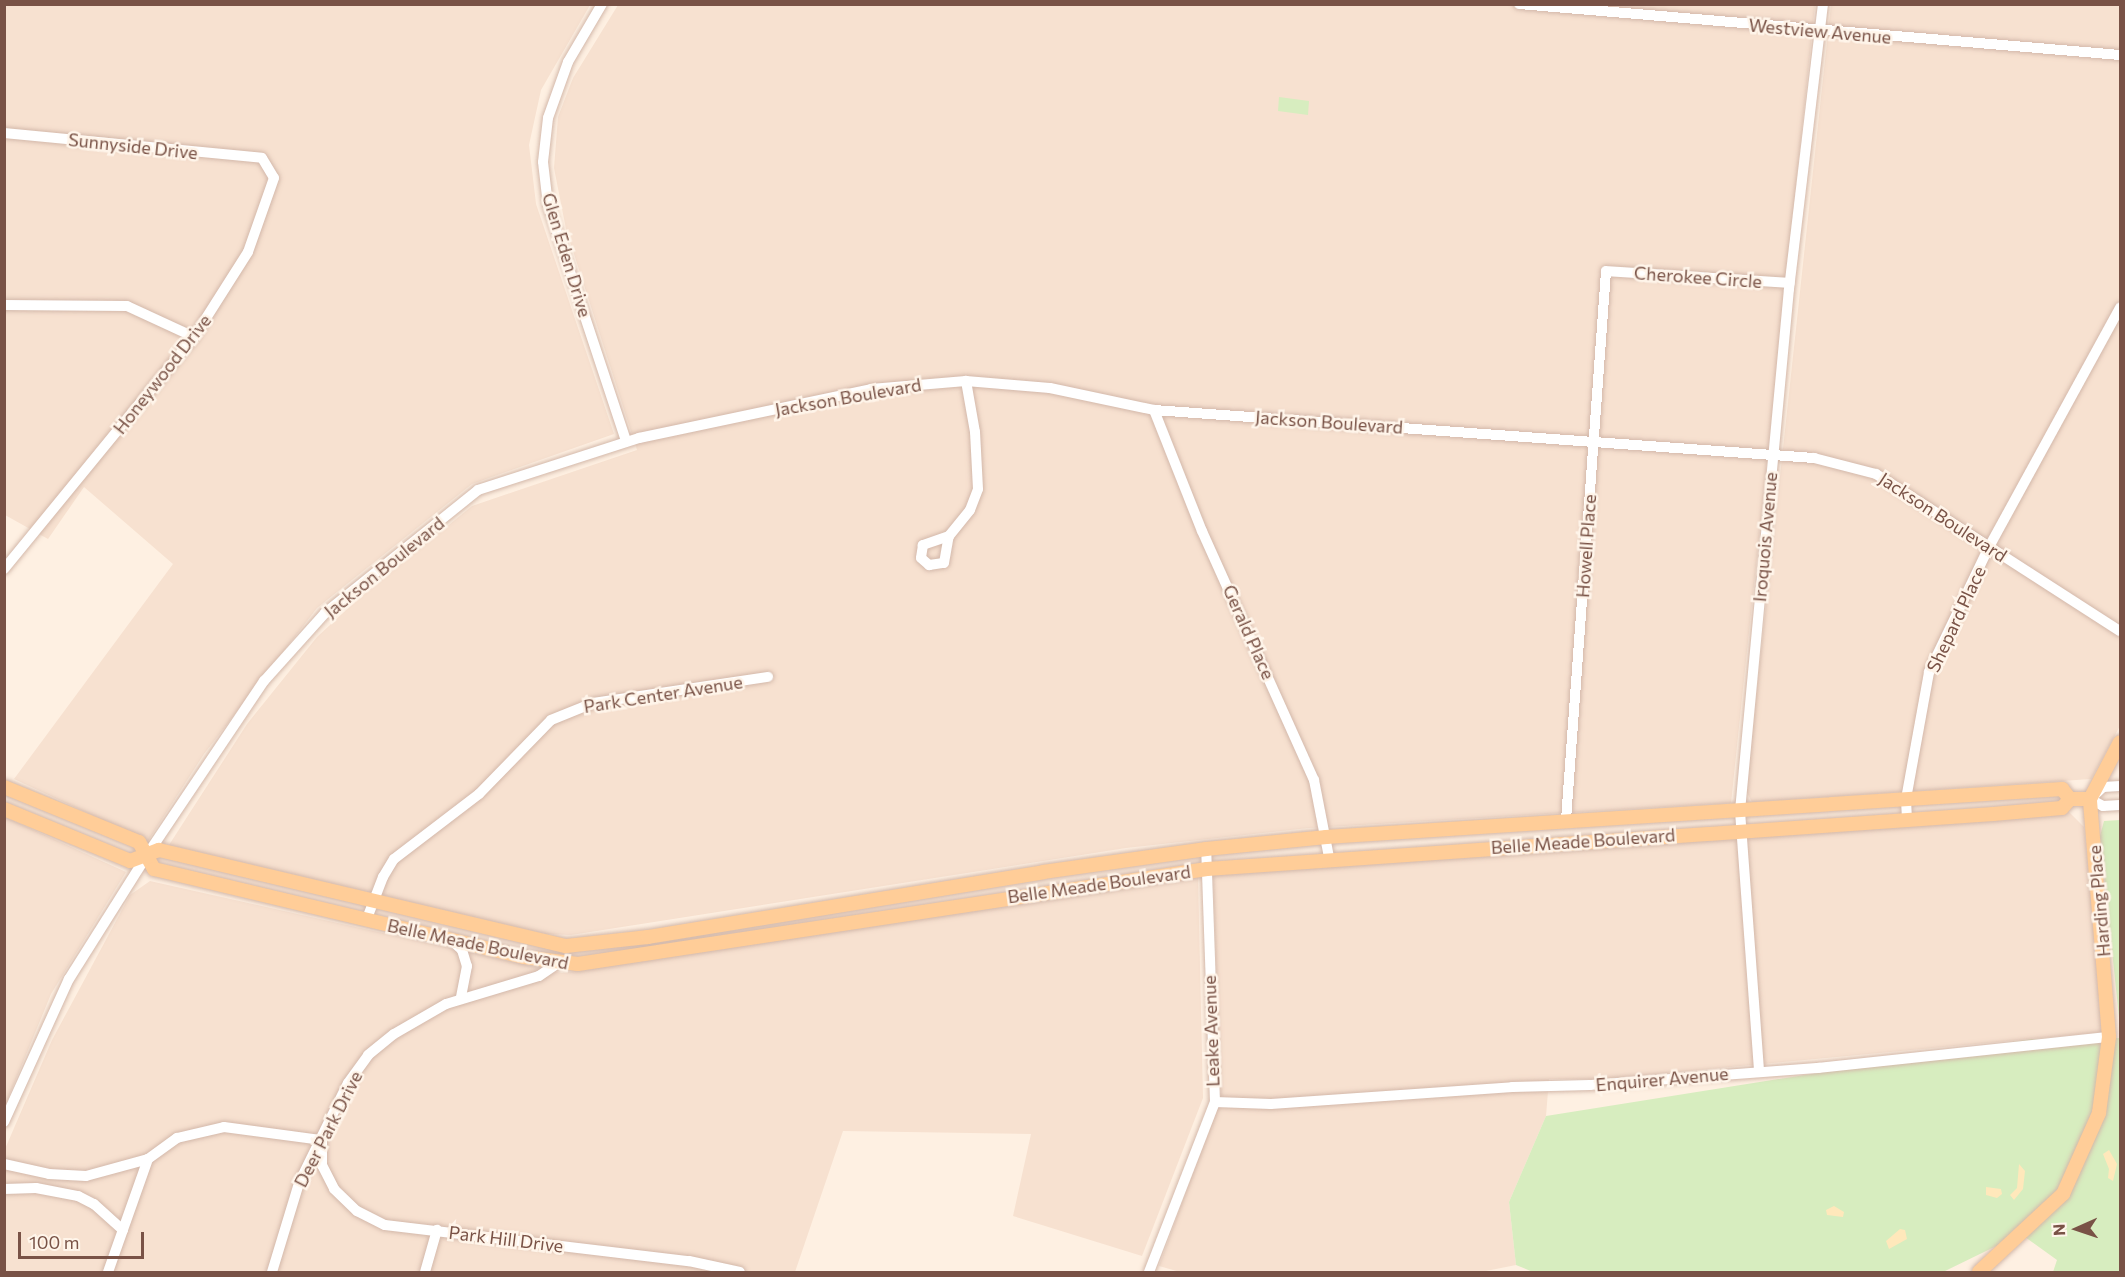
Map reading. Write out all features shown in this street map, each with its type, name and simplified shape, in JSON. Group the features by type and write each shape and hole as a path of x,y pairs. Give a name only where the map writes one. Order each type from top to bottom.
{"main road":[{"path":"2090,799 2121,742"},
{"name":"Belle Meade Boulevard","path":"4,787 139,842 154,869 450,940 558,963 578,964 685,951 954,905 1207,868 1329,857 2062,808 2070,799 2090,799"},
{"name":"Belle Meade Boulevard","path":"4,809 130,861 159,850 559,946 648,937 952,885 1206,849 1326,837 2062,789 2070,799"},
{"name":"Harding Place","path":"1975,1271 2062,1194 2099,1113 2109,1037 2090,799"},
{"path":"1566,820 1568,842"},
{"path":"1009,877 1013,897"},
{"path":"274,899 279,879"},
{"path":"952,885 954,905"},
{"path":"450,940 456,923"},
{"path":"558,963 559,946"}],"street":[{"name":"Glen Eden Drive","path":"602,4 568,63 548,118 543,162 548,206 626,441"},
{"name":"Westview Avenue","path":"1519,4 2121,56"},
{"name":"Iroquois Avenue","path":"1759,1070 1740,811 1772,453 1823,4"},
{"name":"Sunnyside Drive","path":"4,133 262,158"},
{"name":"Honeywood Drive","path":"4,569 194,338 235,277 263,219 274,178 262,158"},
{"name":"Cherokee Circle","path":"1606,271 1790,283"},
{"name":"Howell Place","path":"1566,820 1606,271"},
{"path":"4,305 127,306 194,338"},
{"name":"Shepard Place","path":"1907,819 1906,799 1929,672 1989,547 2121,308"},
{"name":"Jackson Boulevard","path":"4,1122 69,979 147,855 264,681 325,613 478,489 626,441 871,389 966,381 1050,388 1154,410 1772,453 1848,464 1876,474 2121,631"},
{"path":"949,536 970,510 978,489 975,432 966,381"},
{"name":"Gerald Place","path":"1154,410 1202,531 1293,728 1317,789 1329,857"},
{"name":"Park Center Avenue","path":"366,921 394,859 484,789 534,733 551,720 592,703 768,677"},
{"name":"Belle Meade Boulevard","path":"2121,786 2103,787 2090,799 2103,806 2121,805"},
{"name":"Leake Avenue","path":"1149,1272 1215,1102 1206,849"},
{"path":"450,940 462,950 467,966 461,998"},
{"name":"Deer Park Drive","path":"272,1272 299,1183 348,1083 368,1054 413,1022 461,998 531,979 558,963"},
{"name":"Enquirer Avenue","path":"1215,1102 1271,1104 1397,1098 1759,1070 1818,1068 2109,1037"},
{"path":"4,1164 49,1174 86,1176 148,1159 177,1138 224,1127 269,1130 322,1140"},
{"name":"Park Hill Drive","path":"322,1140 322,1165 334,1189 357,1211 385,1225 689,1261 740,1272"},
{"path":"108,1272 148,1159"},
{"path":"4,1190 36,1188 78,1196 94,1204 123,1230"},
{"path":"425,1272 437,1230"},
{"path":"685,1272 689,1261"}],"shaded area":[{"path":"5,5 590,5 541,90 529,145 536,204 614,434 472,484 317,608 204,754 148,841 14,779 173,564 84,487 48,539 5,515"},
{"path":"618,5 1815,5 1731,803 1309,828 1126,848 571,935 546,934 169,845 247,724 317,637 356,601 472,506 637,450 566,229 554,168 558,117 573,78"},
{"path":"1831,5 2120,5 2120,726 2091,779 1752,802 1746,791"},
{"path":"2068,811 2084,827 2104,1032 1602,1079 1549,1079 1546,1116 1509,1202 1516,1265 1481,1272 1180,1272 1159,1266 1221,1096 1213,874"},
{"path":"5,817 126,872 51,994 5,1106"},
{"path":"1198,877 1203,1098 1142,1256 1013,1216 1031,1134 843,1131 795,1272 5,1272 5,1149 52,1040 130,895 150,881 562,973"}],"green space":[{"path":"1279,97 1309,101 1308,115 1278,111"},
{"path":"2120,820 2120,1027 2100,836 2104,821"},
{"path":"2120,1038 2120,1272 2053,1272 2057,1260 2021,1234 1943,1272 1533,1272 1516,1265 1509,1202 1546,1116 2031,1039"}],"sand":[{"path":"2109,1150 2117,1164 2113,1181 2108,1178 2109,1169 2103,1154"},
{"path":"2019,1164 2025,1171 2023,1189 2014,1200 2010,1195 2017,1188"},
{"path":"1986,1187 2001,1189 2002,1194 1997,1198 1986,1195"},
{"path":"1834,1206 1844,1212 1843,1217 1827,1215 1826,1210"},
{"path":"1900,1229 1905,1230 1907,1239 1889,1249 1886,1241"}]}
